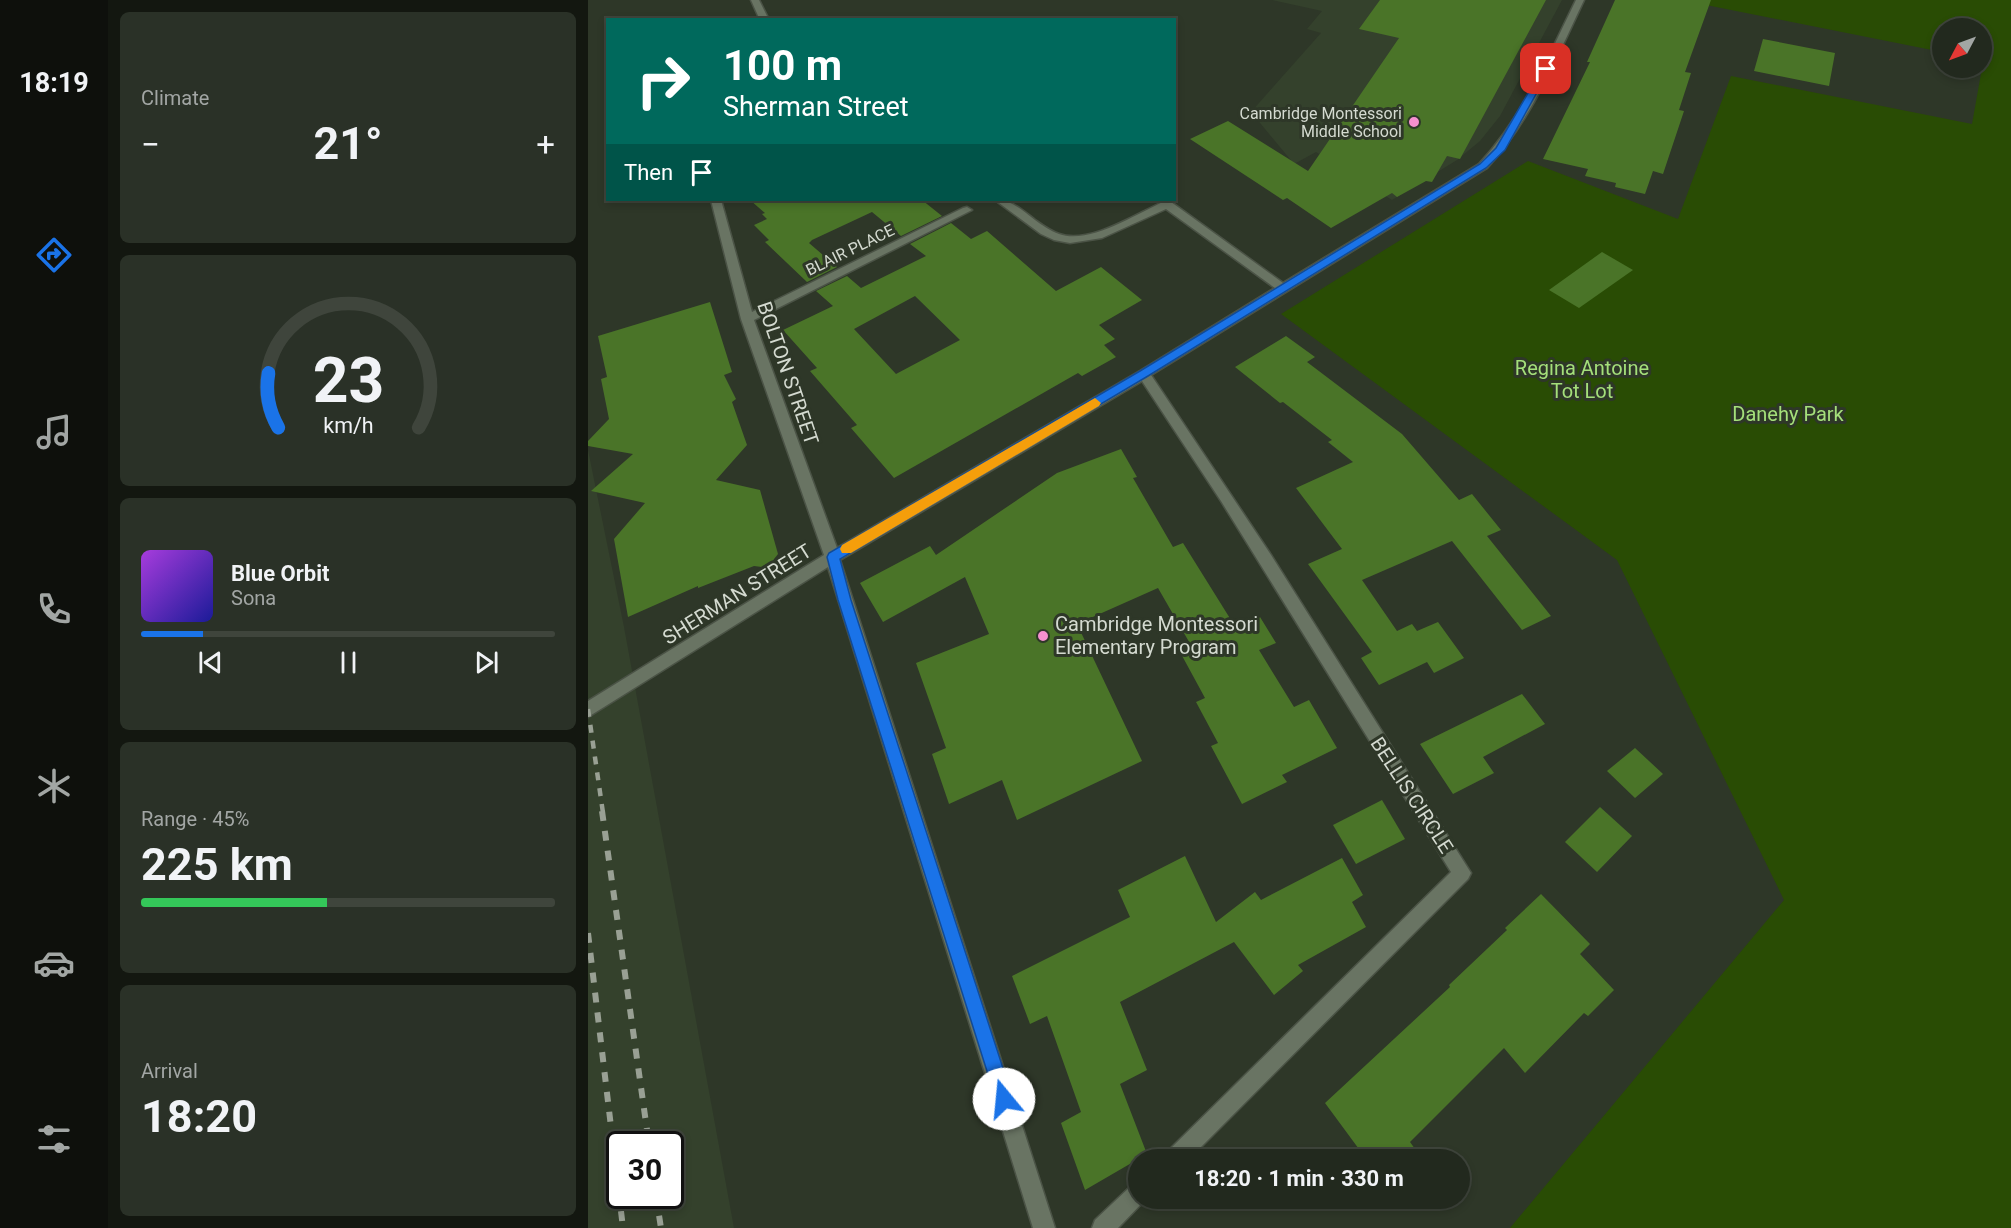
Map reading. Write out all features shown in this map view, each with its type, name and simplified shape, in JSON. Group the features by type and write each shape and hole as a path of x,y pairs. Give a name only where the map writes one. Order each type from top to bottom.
{"street":[{"path":"755,0 764,18"},
{"name":"SHERMAN STREET","path":"588,710 833,557 1144,374 1483,166 1500,150 1546,69 1580,0"},
{"name":"BOLTON STREET","path":"716,201 747,319 833,557"},
{"path":"1001,201 1056,238 1070,240 1086,240 1167,204 1282,288"},
{"name":"BLAIR PLACE","path":"747,319 967,210"},
{"name":"BELLIS CIRCLE","path":"1144,374 1276,574 1375,738 1462,873 1184,1149"},
{"path":"833,557 1044,1228"},
{"path":"1103,1228 1128,1203"}],"shaded area":[{"path":"1272,0 1562,0 1500,116 1480,141 1457,160 1392,200 1316,152 1294,164 1251,112 1321,33 1307,29 1322,11"},
{"path":"588,450 624,627 734,1228 588,1228"}],"green space":[{"name":"Danehy Park","path":"1681,0 2011,0 2011,1228 1510,1228 1784,900 1617,560 1281,314 1528,161 1678,219 1731,76 1972,124 1980,78 1992,78 1992,18 1932,18 1932,50"}],"building":[{"path":"1380,0 1546,0 1460,159 1447,156 1432,182 1426,181 1397,197 1392,193 1331,228 1287,198 1283,200 1190,139 1228,121 1308,171 1399,38 1359,29"},
{"path":"1615,0 1711,0 1685,72 1691,73 1679,110 1684,111 1663,174 1653,171 1645,194 1615,187 1616,183 1585,176 1588,169 1543,159 1590,62 1587,62"},
{"path":"1763,39 1835,53 1829,86 1754,71"},
{"path":"751,201 923,201 942,216 901,236 872,212 812,240 809,243 837,267 807,282 765,242 769,240 754,225 767,219 762,214 765,213"},
{"path":"951,223 971,239 987,231 1056,291 1101,267 1142,300 1099,325 1115,339 1104,345 1116,357 1082,376 1078,373 894,478 851,428 857,425 810,371 817,368 783,330 833,306 816,291 847,276 861,288 926,256 910,244","holes":["915,296 960,340 896,374 854,329"]},
{"path":"1602,252 1633,270 1579,308 1549,290"},
{"path":"710,302 732,372 724,375 736,399 732,402 747,445 716,480 760,490 778,554 771,563 762,567 754,566 698,588 698,586 628,617 614,539 645,503 591,491 633,454 588,446 588,441 609,419 601,379 607,377 598,336"},
{"path":"1286,336 1315,357 1307,362 1402,434 1459,500 1472,494 1501,530 1487,536 1551,616 1522,630 1452,541 1362,580 1397,631 1412,624 1417,631 1438,622 1464,658 1434,673 1427,662 1379,685 1361,658 1372,652 1308,564 1342,549 1296,488 1353,462 1328,442 1332,440 1235,367"},
{"path":"1121,449 1137,477 1133,478 1173,547 1183,543 1236,628 1260,617 1276,643 1259,650 1294,707 1309,700 1337,748 1282,775 1287,782 1242,804 1211,746 1218,743 1196,702 1205,698 1180,652 1192,647 1158,588 1077,624 1142,761 1017,820 1002,780 949,804 932,754 946,748 916,663 989,634 965,577 883,622 860,583 930,546 936,555 1057,473"},
{"path":"1522,694 1545,724 1483,757 1494,773 1453,794 1420,744"},
{"path":"1635,748 1663,774 1635,798 1607,771"},
{"path":"1382,800 1405,839 1356,864 1333,825"},
{"path":"1600,807 1632,836 1597,872 1565,842"},
{"path":"1185,856 1216,922 1255,892 1261,900 1342,858 1363,895 1352,902 1366,927 1298,965 1303,971 1274,995 1234,942 1120,1002 1147,1070 1120,1084 1145,1149 1128,1149 1128,1165 1085,1190 1061,1123 1081,1112 1047,1016 1030,1024 1012,976 1130,917 1118,890"},
{"path":"1541,894 1590,944 1580,954 1614,990 1588,1016 1584,1013 1525,1073 1504,1048 1410,1142 1415,1149 1359,1149 1325,1103 1450,987 1449,985 1507,930 1505,928"}],"railway":[{"path":"588,709 603,813"},
{"path":"602,811 647,1131"},
{"path":"588,933 623,1228"},
{"path":"658,1209 661,1228"}],"slow traffic":[{"path":"846,549 1095,403"}],"place":[{"name":"Cambridge Montessori Middle School","path":"1414,122"},
{"name":"Cambridge Montessori Elementary Program","path":"1043,636"}],"route":[{"path":"1004,1099 833,557 1144,374 1483,166 1500,150 1546,69"}],"park label":[{"name":"Regina Antoine Tot Lot","path":"1582,380"}]}
